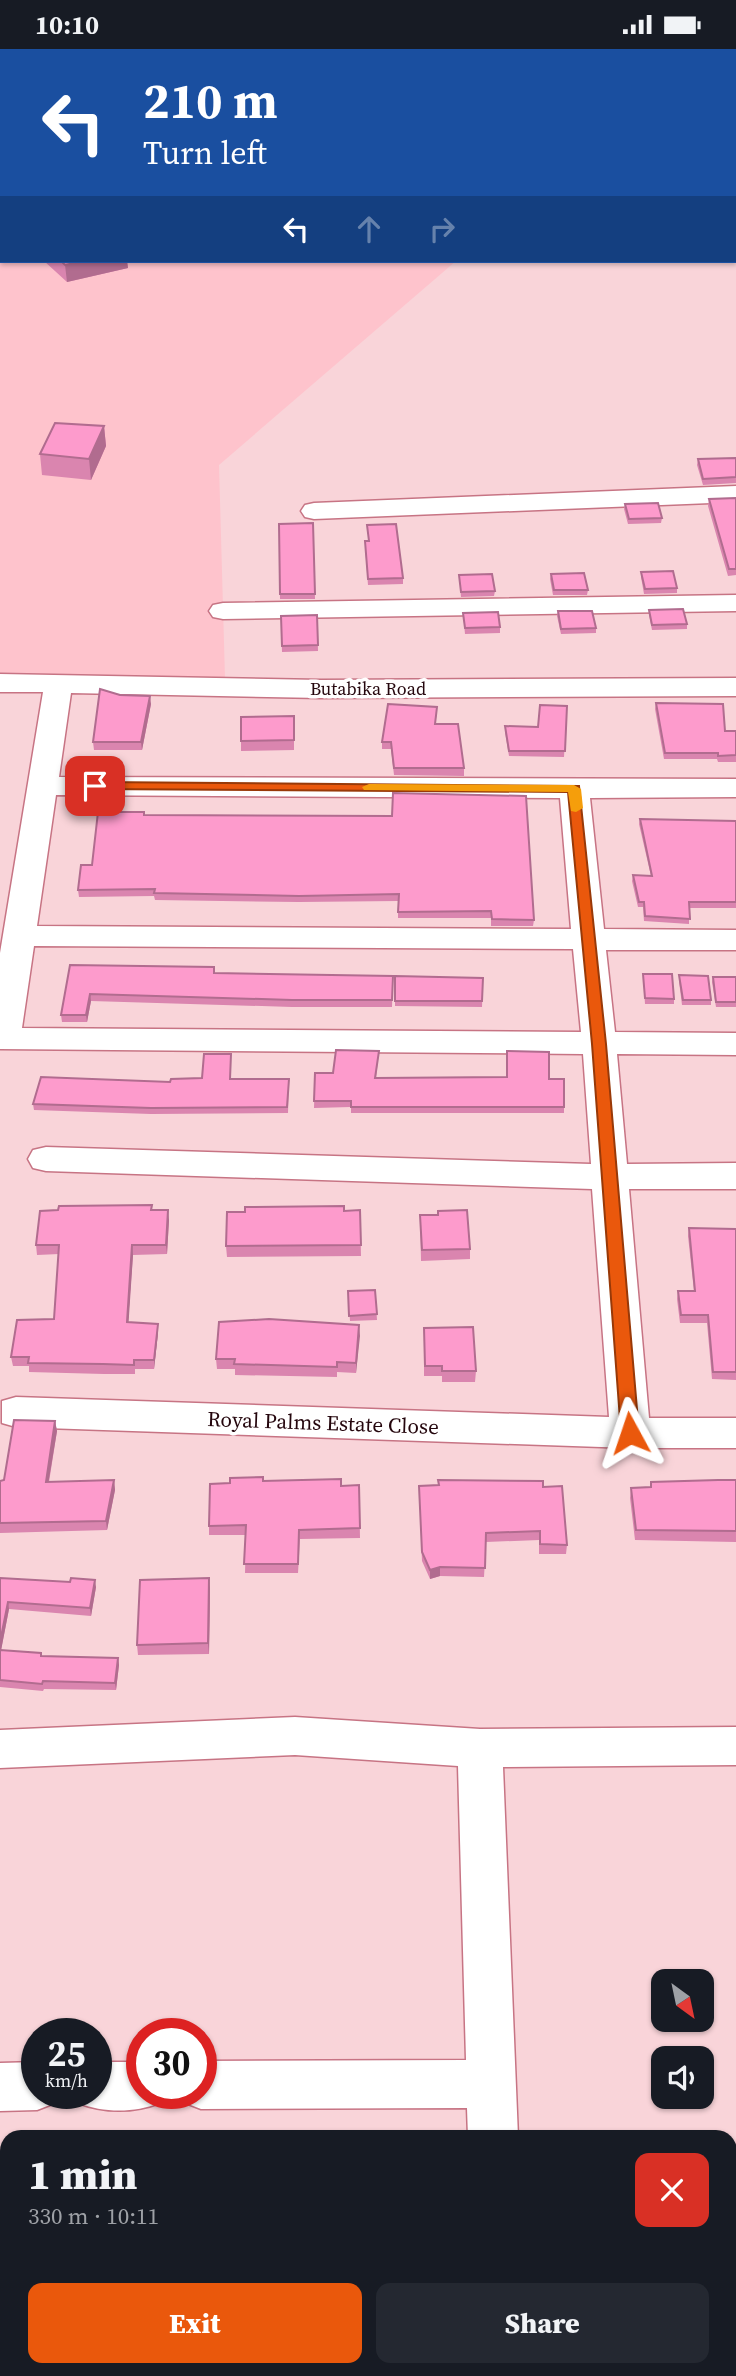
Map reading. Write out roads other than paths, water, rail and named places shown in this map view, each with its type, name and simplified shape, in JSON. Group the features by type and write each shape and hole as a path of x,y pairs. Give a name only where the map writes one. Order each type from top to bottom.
{"street":[{"path":"314,511 736,493"},
{"path":"223,611 736,603"},
{"name":"Butabika Road","path":"0,683 321,689 736,687"},
{"path":"58,686 1,1050 736,1044"},
{"path":"42,786 736,788"},
{"path":"574,789 599,1044 630,1433"},
{"path":"19,936 736,940"},
{"path":"46,1159 610,1177 736,1176"},
{"name":"Royal Palms Estate Close","path":"16,1412 630,1433 736,1433"},
{"path":"0,1749 295,1736 480,1748 736,1747"},
{"path":"480,1748 493,2130"},
{"path":"217,2085 491,2084"},
{"path":"0,2087 21,2087"}]}
